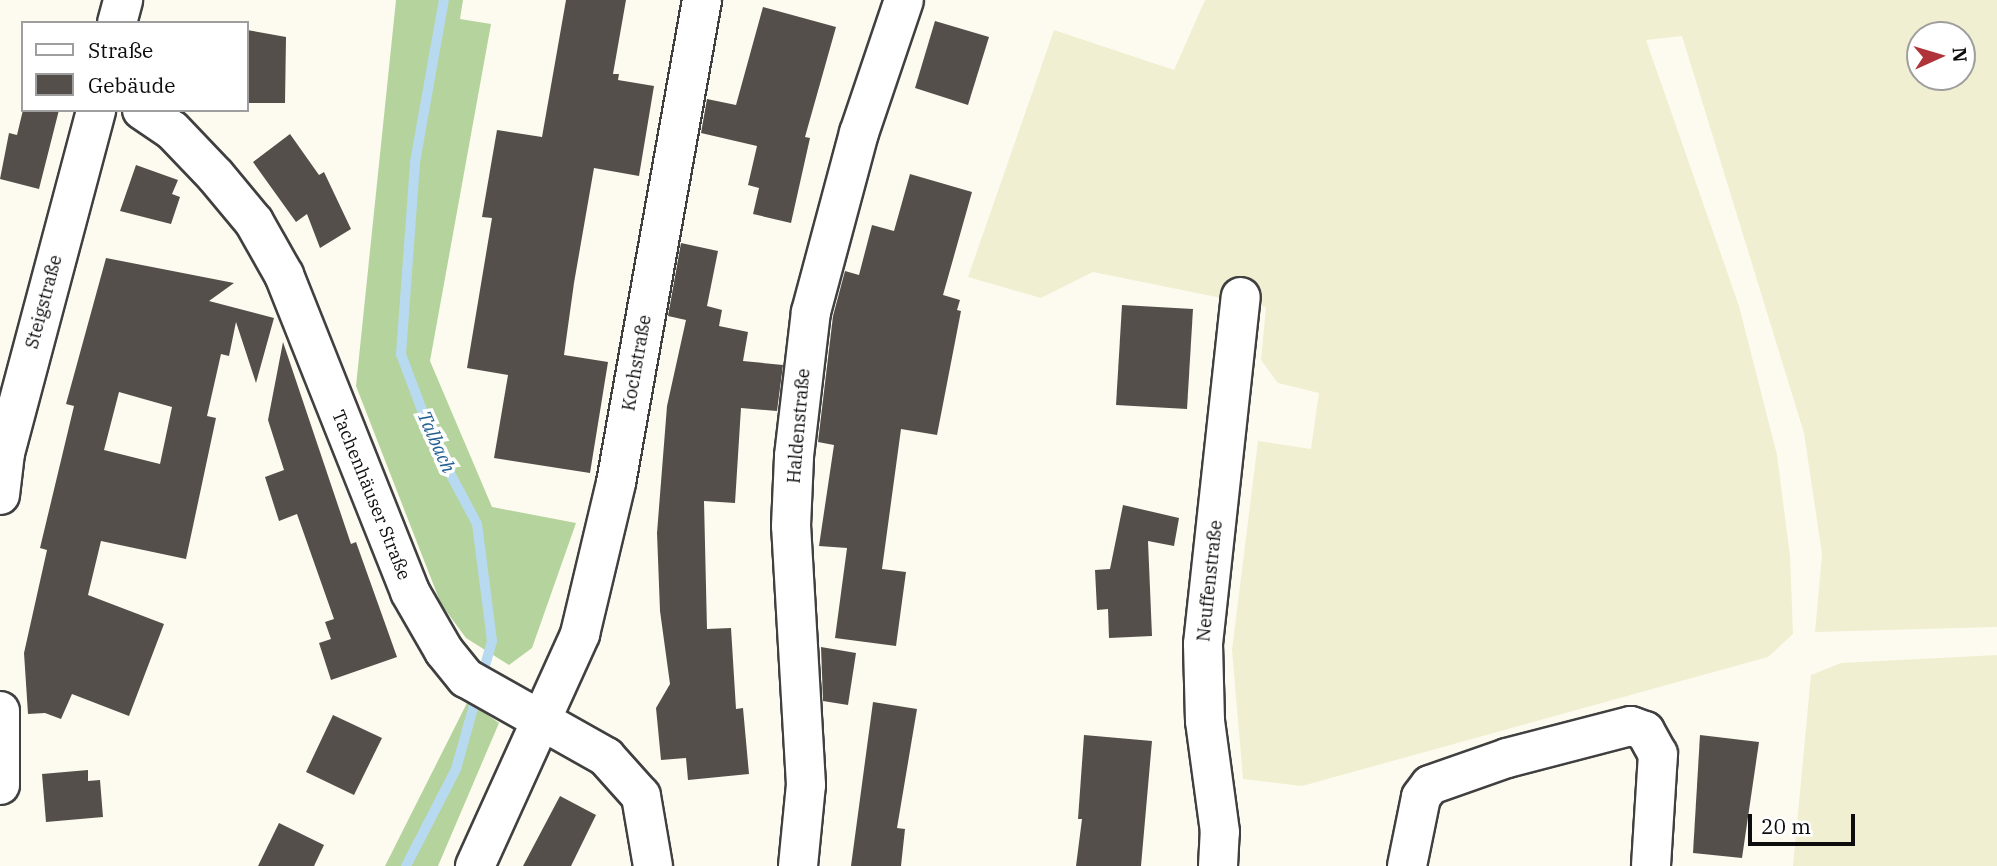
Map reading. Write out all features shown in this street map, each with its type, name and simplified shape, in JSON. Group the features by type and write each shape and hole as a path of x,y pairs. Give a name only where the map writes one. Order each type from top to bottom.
{"street":[{"path":"118,21 123,0"},
{"name":"Kochstraße","path":"542,717 580,634 616,483 702,0"},
{"name":"Haldenstraße","path":"799,866 806,785 791,526 794,456 811,312 859,133 904,0"},
{"name":"Steigstraße","path":"0,495 5,453 95,112"},
{"name":"Tachenhäuser Straße","path":"145,112 172,130 215,175 254,222 284,275 410,592 444,651 466,678 505,701 542,717 606,757 641,796 653,866"},
{"name":"Neuffenstraße","path":"1218,866 1220,832 1205,721 1203,644 1241,297"},
{"path":"0,710 0,786"},
{"path":"475,866 542,717"},
{"path":"1407,866 1421,797 1430,785 1507,758 1616,727 1645,731 1658,754 1660,772 1651,866"}],"shaded area":[{"path":"1205,0 1997,0 1997,627 1815,632 1822,554 1804,433 1682,36 1646,40 1739,306 1777,455 1790,556 1793,634 1768,657 1302,786 1243,779 1232,650 1258,441 1311,449 1319,393 1278,383 1261,360 1266,307 1093,272 1041,298 968,277 1054,30 1174,70"},
{"path":"1997,655 1997,866 1793,866 1811,675 1841,663"}],"green space":[{"path":"396,0 463,0 460,19 491,24 430,361 492,507 576,523 532,648 509,665 466,638 441,604 356,386"},
{"path":"468,701 499,723 438,866 385,866"}],"building":[{"path":"566,0 626,0 613,74 619,74 618,80 654,86 639,176 594,168 574,283 564,355 608,362 590,473 494,458 508,375 467,368 492,218 482,217 497,130 542,137"},
{"path":"763,7 836,27 805,137 810,138 791,223 753,214 759,188 748,185 757,146 701,133 707,99 736,105"},
{"path":"935,21 989,37 968,105 915,88"},
{"path":"248,30 286,37 285,103 248,103"},
{"path":"23,112 58,112 39,189 0,179 9,133 17,135"},
{"path":"290,134 319,175 324,172 351,229 320,248 307,214 296,222 253,162"},
{"path":"136,165 178,180 172,194 180,197 171,224 120,211"},
{"path":"910,174 972,192 943,295 960,300 957,310 961,311 937,435 901,429 882,569 906,572 896,646 835,638 847,548 819,546 834,445 818,442 833,316 845,271 859,275 872,225 894,231"},
{"path":"681,243 718,251 707,306 722,310 719,326 748,332 743,361 783,365 777,411 741,408 735,503 704,501 707,629 731,628 736,709 743,708 749,774 688,780 686,758 661,760 656,708 670,684 660,611 657,533 667,406 686,320 668,316"},
{"path":"106,258 234,283 209,301 274,318 256,383 236,322 229,356 221,354 207,416 216,418 186,559 101,541 88,595 164,624 129,716 72,694 61,719 45,713 28,714 24,653 47,550 40,548 74,406 66,404","holes":["119,392 172,407 160,464 104,450"]},
{"path":"1122,305 1193,309 1187,409 1116,405"},
{"path":"283,342 351,544 356,542 397,657 331,680 319,643 331,639 325,622 334,619 297,514 279,521 265,477 284,470 268,420"},
{"path":"1123,505 1179,518 1174,546 1148,541 1152,636 1109,638 1108,609 1097,610 1095,570 1110,569"},
{"path":"821,647 856,653 848,705 823,701"},
{"path":"873,702 917,709 897,828 905,829 901,866 851,866"},
{"path":"333,715 382,738 354,795 306,772"},
{"path":"1084,735 1152,741 1141,866 1076,866 1082,819 1078,819"},
{"path":"1700,735 1759,742 1742,858 1693,853"},
{"path":"88,770 88,781 100,780 103,817 46,822 42,774"},
{"path":"560,796 596,815 571,866 523,866"},
{"path":"279,823 324,845 314,866 258,866"}],"waterway":[{"name":"Talbach","path":"406,866 456,769 492,641 477,524 435,445 401,354 415,162 444,0"}]}
